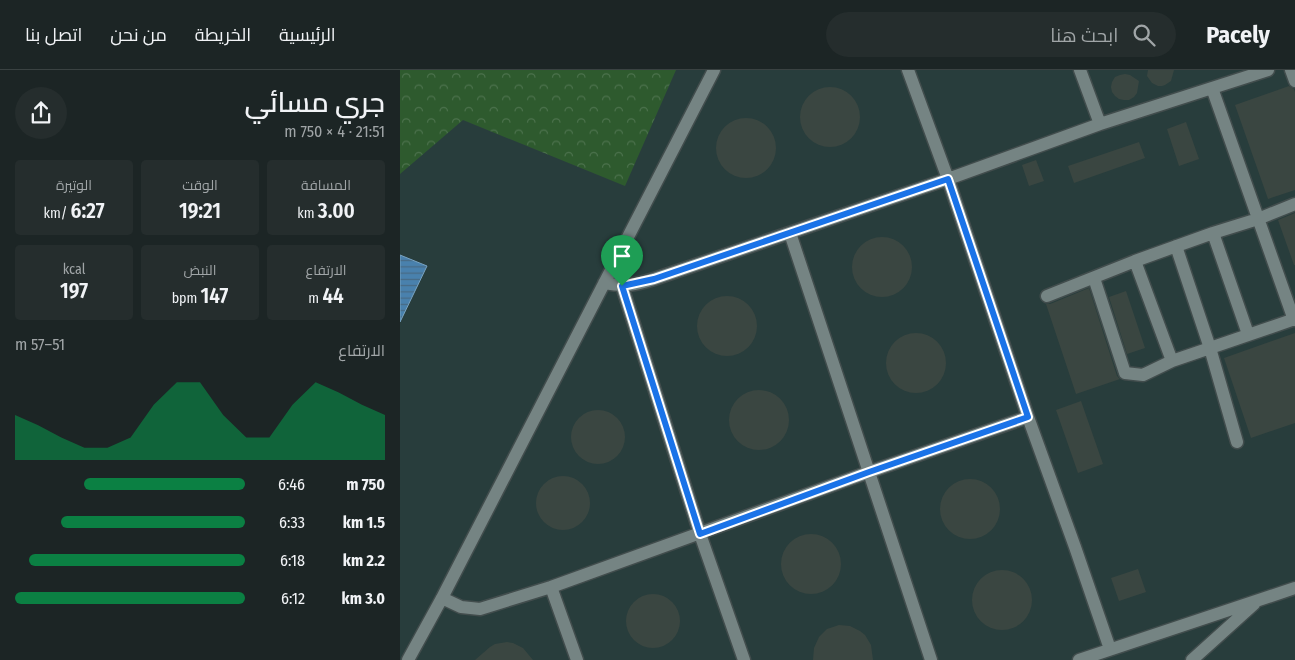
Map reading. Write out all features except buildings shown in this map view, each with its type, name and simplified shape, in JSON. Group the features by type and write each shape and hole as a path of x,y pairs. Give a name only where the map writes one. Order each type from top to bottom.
{"lane":[{"path":"408,660 442,598 714,70"},
{"path":"908,70 948,179 1028,417 1110,648"},
{"path":"1080,70 1100,124"},
{"path":"604,283 622,286 654,279 948,179 1100,124 1268,70"},
{"path":"1291,70 1295,81"},
{"path":"1094,278 1126,373 1143,375 1172,361 1294,319 1212,88"},
{"path":"1047,296 1213,232 1258,219 1295,204"},
{"path":"1213,232 1248,334"},
{"path":"790,233 931,660"},
{"path":"1176,246 1210,348 1238,442"},
{"path":"1135,261 1172,361"},
{"path":"622,286 700,534 744,660"},
{"path":"442,598 461,607 480,609 551,587 869,472 1028,417"},
{"path":"551,587 577,660"},
{"path":"1079,660 1110,648 1295,588"},
{"path":"1192,660 1257,600"}],"shaded area":[{"path":"400,70 1295,70 1295,660 400,660"}],"green space":[{"path":"400,70 676,70 625,186 463,120 400,174"}],"water":[{"path":"400,255 427,266 400,322"}],"route":[{"path":"948,179 1028,417 869,472 700,534 622,286 654,279 948,179"}]}
